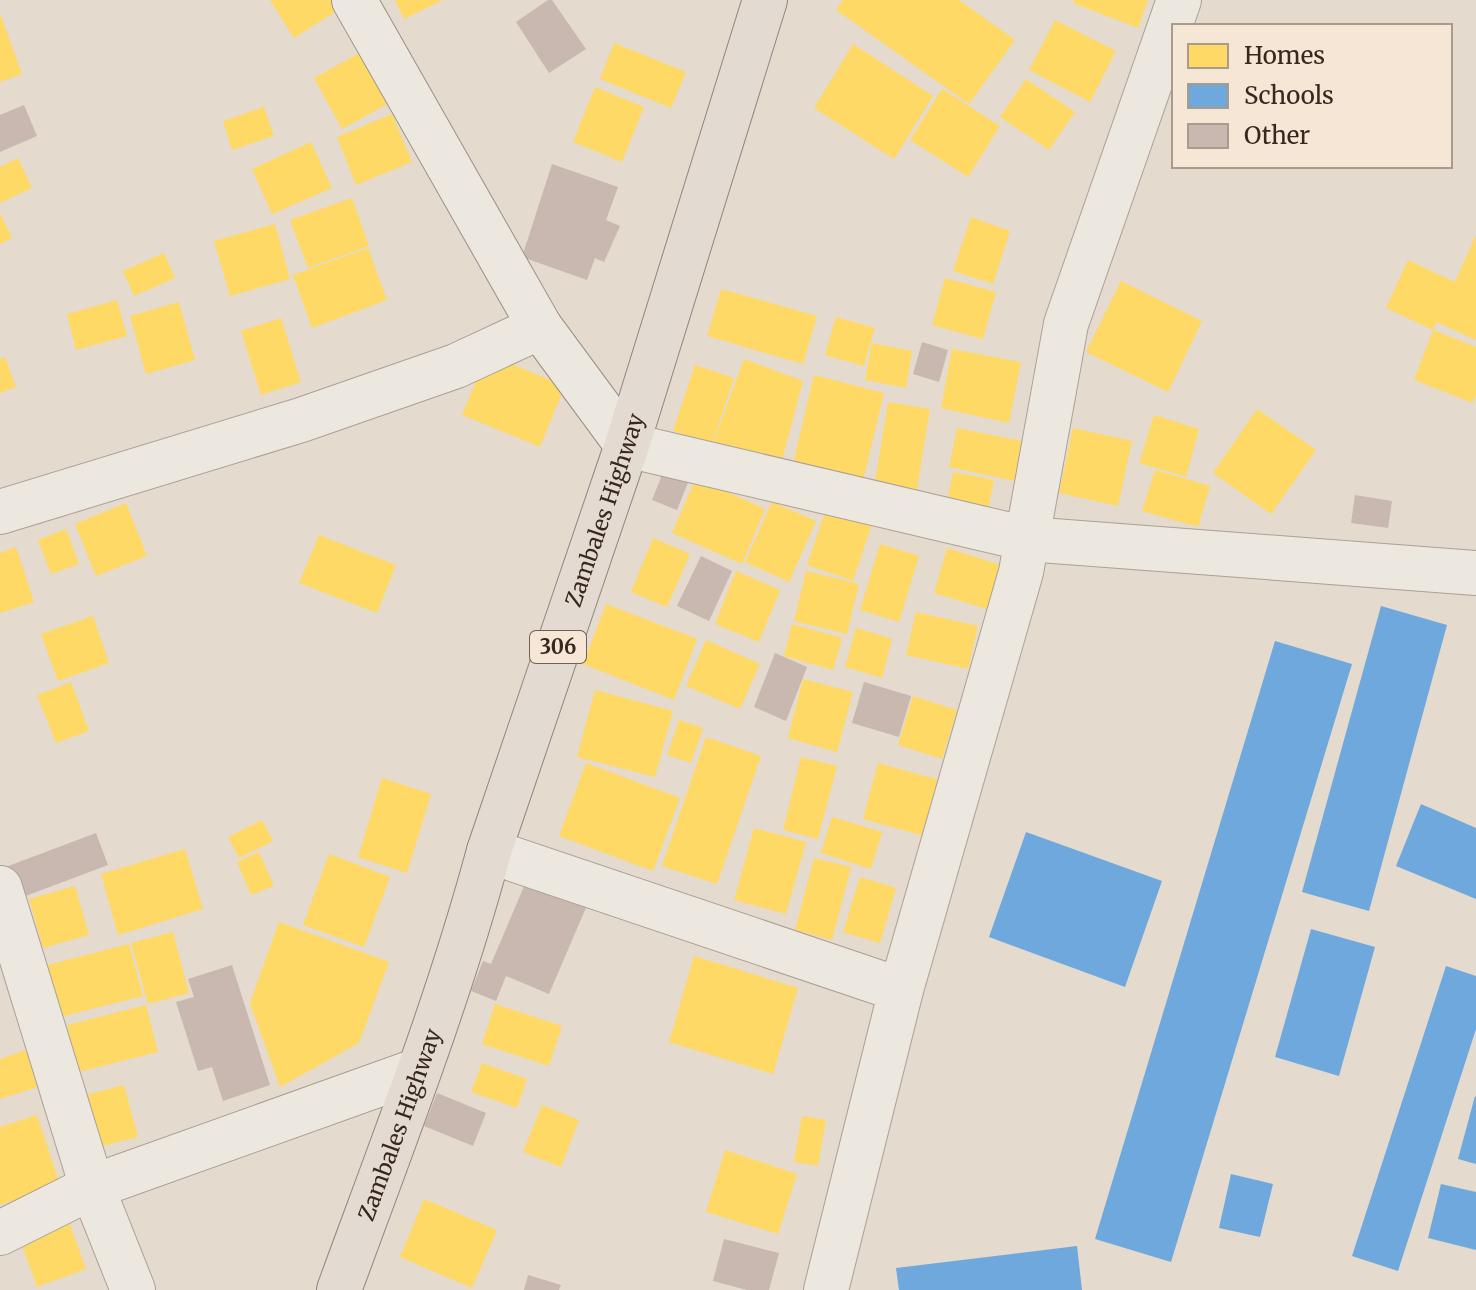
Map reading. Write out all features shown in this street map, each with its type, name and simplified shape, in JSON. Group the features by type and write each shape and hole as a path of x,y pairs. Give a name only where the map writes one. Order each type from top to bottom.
{"main road":[{"name":"Zambales Highway","path":"339,1290 419,1070 489,851 627,445 764,1"}],"street":[{"path":"354,0 540,327 627,445 1027,539 1476,573"},
{"path":"826,1290 901,990 1021,572 1066,324 1179,0"},
{"path":"0,512 315,415 456,366 540,327"},
{"path":"489,851 901,990"},
{"path":"0,888 92,1187 133,1290"},
{"path":"0,1233 92,1187 419,1070"}],"building: Homes":[{"path":"270,0 343,0 346,5 294,38"},
{"path":"395,0 443,0 404,19"},
{"path":"843,0 959,0 1015,40 969,104 836,10"},
{"path":"1074,0 1148,0 1138,28 1073,3"},
{"path":"0,13 22,74 0,82"},
{"path":"1055,20 1116,51 1090,102 1029,70"},
{"path":"614,43 686,72 671,108 600,79"},
{"path":"853,44 933,96 894,159 814,108"},
{"path":"361,52 389,103 342,129 314,78"},
{"path":"1026,79 1075,112 1049,150 1000,117"},
{"path":"595,87 644,107 622,162 573,142"},
{"path":"942,89 1000,126 968,177 910,140"},
{"path":"264,107 274,136 232,150 223,121"},
{"path":"392,114 412,162 356,185 337,137"},
{"path":"311,142 332,188 272,214 252,169"},
{"path":"18,158 32,188 0,203 0,167"},
{"path":"352,198 369,246 308,268 290,220"},
{"path":"0,213 12,238 0,244"},
{"path":"971,217 1010,231 993,284 953,271"},
{"path":"275,224 290,279 230,296 214,241"},
{"path":"1476,235 1476,340 1437,322 1433,330 1386,308 1408,260 1455,282"},
{"path":"368,248 387,300 312,328 293,275"},
{"path":"164,253 175,278 134,296 123,271"},
{"path":"945,278 996,292 983,339 932,325"},
{"path":"1121,281 1202,321 1168,392 1086,352"},
{"path":"721,289 817,316 803,364 707,336"},
{"path":"117,300 127,336 76,350 67,314"},
{"path":"179,302 195,360 146,374 130,316"},
{"path":"836,317 875,328 864,366 825,355"},
{"path":"281,318 301,382 261,395 241,331"},
{"path":"1433,330 1476,347 1476,395 1473,403 1414,380"},
{"path":"872,343 912,351 906,388 865,380"},
{"path":"952,349 1021,362 1009,423 941,408"},
{"path":"487,354 565,386 540,447 462,415"},
{"path":"5,357 16,387 0,393 0,359"},
{"path":"744,359 803,381 782,460 712,445"},
{"path":"695,365 734,378 712,443 673,431"},
{"path":"814,375 884,393 863,481 793,464"},
{"path":"888,402 930,409 916,495 874,488"},
{"path":"1257,409 1316,450 1271,514 1213,473"},
{"path":"1154,415 1199,429 1186,477 1139,463"},
{"path":"957,428 1027,442 1019,482 949,467"},
{"path":"1073,428 1132,441 1118,506 1059,493"},
{"path":"1155,470 1210,486 1198,527 1142,511"},
{"path":"953,472 994,480 985,525 944,517"},
{"path":"696,478 765,509 742,564 672,533"},
{"path":"772,502 816,521 789,582 745,562"},
{"path":"126,503 147,556 96,576 75,524"},
{"path":"826,509 872,524 853,581 807,565"},
{"path":"66,529 79,564 51,574 38,540"},
{"path":"319,535 396,565 377,613 299,583"},
{"path":"653,538 690,554 667,607 631,592"},
{"path":"880,544 919,556 899,622 860,610"},
{"path":"16,547 34,602 0,613 0,553"},
{"path":"947,548 1004,566 990,610 934,593"},
{"path":"736,571 780,590 759,642 715,624"},
{"path":"806,571 859,584 847,634 794,621"},
{"path":"606,604 697,639 674,700 583,664"},
{"path":"916,612 978,626 968,669 906,655"},
{"path":"93,616 109,663 58,681 41,634"},
{"path":"792,624 842,638 833,670 784,656"},
{"path":"856,628 892,639 882,678 845,667"},
{"path":"706,640 760,664 740,709 686,686"},
{"path":"803,679 853,692 837,752 788,738"},
{"path":"71,682 89,731 56,743 37,695"},
{"path":"595,690 673,711 655,777 577,757"},
{"path":"913,696 957,710 942,759 898,745"},
{"path":"679,720 703,728 691,763 667,755"},
{"path":"706,737 761,756 717,884 662,866"},
{"path":"801,757 837,766 818,839 783,830"},
{"path":"586,763 680,798 653,871 559,836"},
{"path":"878,763 943,781 928,837 863,819"},
{"path":"382,778 431,794 407,873 358,857"},
{"path":"832,817 882,832 871,869 821,853"},
{"path":"262,820 273,841 239,858 228,837"},
{"path":"754,828 806,842 786,914 734,900"},
{"path":"185,849 203,909 118,935 101,874"},
{"path":"259,852 274,886 251,895 237,862"},
{"path":"329,854 390,877 364,947 303,925"},
{"path":"814,858 851,867 832,940 795,930"},
{"path":"860,877 896,888 880,943 843,932"},
{"path":"75,886 89,935 43,948 29,899"},
{"path":"279,922 389,962 359,1043 280,1087 250,1003"},
{"path":"173,932 189,993 148,1004 131,943"},
{"path":"129,944 143,996 56,1018 43,966"},
{"path":"694,956 798,988 773,1074 669,1042"},
{"path":"495,1004 562,1026 549,1066 482,1044"},
{"path":"146,1005 158,1052 78,1072 67,1025"},
{"path":"26,1050 38,1087 0,1099 0,1059"},
{"path":"482,1063 527,1079 517,1108 471,1092"},
{"path":"124,1085 138,1137 91,1149 78,1097"},
{"path":"542,1105 579,1120 561,1167 523,1152"},
{"path":"37,1115 60,1185 0,1205 0,1127"},
{"path":"802,1116 826,1120 818,1166 794,1162"},
{"path":"725,1150 797,1174 778,1234 706,1212"},
{"path":"424,1199 497,1230 472,1288 400,1257"},
{"path":"68,1219 86,1269 37,1287 19,1237"}],"building: Schools":[{"path":"1381,606 1447,625 1369,911 1302,892"},
{"path":"1275,641 1352,664 1171,1262 1095,1239"},
{"path":"1421,804 1476,828 1476,899 1396,866"},
{"path":"1026,832 1162,881 1125,987 989,937"},
{"path":"1311,929 1375,947 1339,1076 1275,1057"},
{"path":"1446,966 1476,976 1476,1029 1398,1271 1352,1256"},
{"path":"1476,1097 1476,1164 1458,1159"},
{"path":"1231,1174 1273,1184 1260,1237 1219,1228"},
{"path":"1441,1184 1476,1192 1476,1250 1428,1238"},
{"path":"1077,1246 1082,1290 899,1290 896,1268"}],"building: Other":[{"path":"552,0 586,49 549,73 516,22"},
{"path":"24,105 37,136 0,152 0,115"},
{"path":"552,164 618,187 606,220 620,226 604,262 595,258 587,280 522,257"},
{"path":"922,342 948,350 939,382 913,374"},
{"path":"668,460 693,470 677,510 652,500"},
{"path":"1355,495 1392,501 1388,528 1351,523"},
{"path":"701,556 732,571 709,621 677,606"},
{"path":"775,653 807,667 786,721 754,707"},
{"path":"864,682 911,696 899,737 852,723"},
{"path":"96,833 108,865 15,900 3,868"},
{"path":"528,877 588,903 549,994 506,976 496,1001 471,991 483,961 491,964"},
{"path":"232,965 270,1085 223,1101 212,1067 198,1071 176,1002 194,997 188,979"},
{"path":"437,1093 486,1113 473,1146 424,1126"},
{"path":"724,1239 779,1253 769,1290 747,1290 713,1281"},
{"path":"528,1275 561,1285 559,1290 524,1290"}]}
